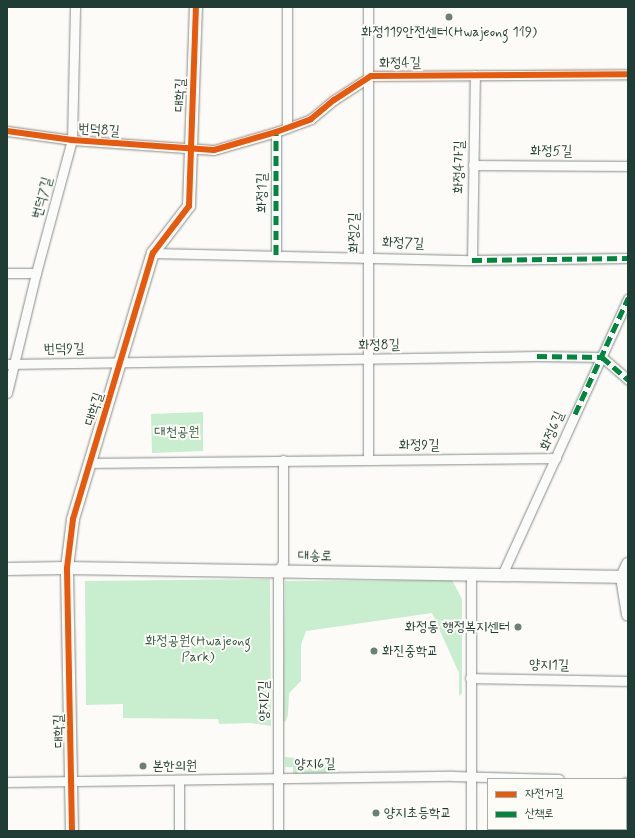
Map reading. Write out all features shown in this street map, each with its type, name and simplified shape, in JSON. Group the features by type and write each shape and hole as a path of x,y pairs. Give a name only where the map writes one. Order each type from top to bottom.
{"street":[{"name":"번덕7길","path":"7,393 11,364 72,140 75,7"},
{"name":"대학길","path":"72,831 67,568 72,519 91,463 153,254 188,206 196,7"},
{"path":"287,7 287,128"},
{"name":"화정2길","path":"368,7 368,460"},
{"name":"화정4길","path":"190,148 214,150 276,132 311,119 371,76 628,74"},
{"name":"화정4가길","path":"472,260 475,75"},
{"name":"번덕8길","path":"7,131 72,140 190,148"},
{"name":"화정1길","path":"276,132 276,255"},
{"name":"화정5길","path":"474,164 628,166"},
{"name":"화정7길","path":"153,254 368,256 472,260 628,258"},
{"path":"7,273 36,273"},
{"name":"화정6길","path":"502,575 628,298"},
{"name":"화정8길","path":"121,362 537,356 602,357"},
{"path":"602,357 628,380"},
{"name":"번덕9길","path":"11,364 121,362"},
{"name":"화정9길","path":"91,463 556,458"},
{"path":"278,570 283,562 283,460"},
{"path":"628,564 625,577 628,615"},
{"name":"대송로","path":"7,569 67,568 278,570 625,577"},
{"name":"양지2길","path":"278,570 278,831"},
{"path":"471,574 471,831"},
{"name":"양지1길","path":"470,678 628,681"},
{"name":"양지6길","path":"7,782 278,778 515,778"},
{"path":"179,780 179,831"}],"green space":[{"name":"대천공원","path":"203,412 203,451 152,453 151,414"},
{"name":"화정공원(Hwajeong Park)","path":"270,579 271,726 250,723 219,724 218,719 123,718 123,704 86,705 85,581"},
{"path":"452,580 462,599 462,693 459,696 459,673 432,613 306,631 301,645 301,681 289,693 288,715 285,722 283,721 285,581"},
{"path":"285,757 295,758 309,765 316,763 332,766 338,774 293,774 293,767 285,767"}],"marked path":[{"path":"276,132 276,255"},
{"path":"472,260 628,258"},
{"path":"575,414 628,298"},
{"path":"537,356 602,357 628,380"}],"cycle path":[{"path":"72,831 67,568 73,519 153,253 189,206 196,7"},
{"path":"7,131 72,140 214,150 276,132 311,119 334,100 371,76 628,74"}],"place":[{"name":"화정119안전센터(Hwajeong 119)","path":"449,17"},
{"name":"화정동 행정복지센터","path":"518,627"},
{"name":"화진중학교","path":"374,651"},
{"name":"본한의원","path":"143,766"},
{"name":"양지초등학교","path":"376,813"}]}
